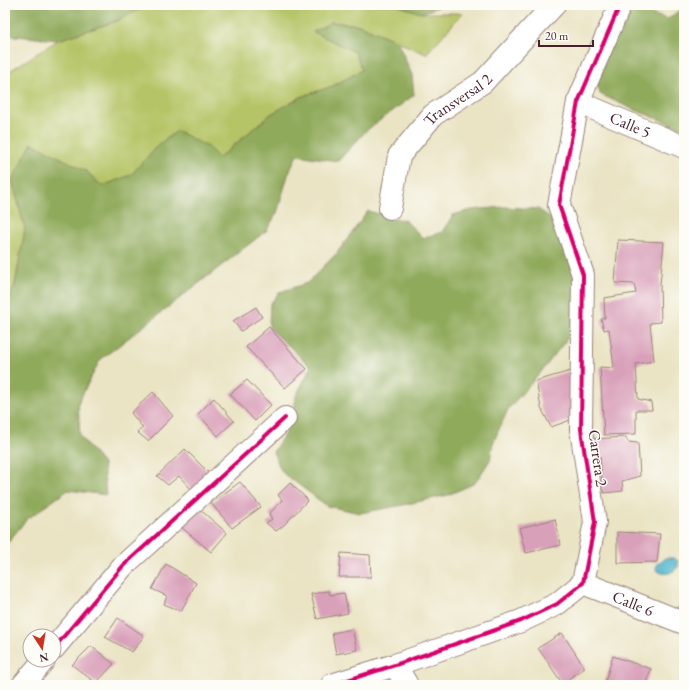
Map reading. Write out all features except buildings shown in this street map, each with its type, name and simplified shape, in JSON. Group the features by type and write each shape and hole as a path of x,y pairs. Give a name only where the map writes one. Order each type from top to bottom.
{"street":[{"name":"Transversal 2","path":"390,208 399,156 434,115 482,82 554,5"},
{"name":"Carrera 2","path":"583,583 595,522 582,429 583,275 559,205 578,102 620,5"},
{"name":"Calle 5","path":"578,102 684,147"},
{"path":"62,638 123,566 286,418"},
{"name":"Calle 6","path":"583,583 684,623"},
{"path":"332,685 395,665 521,621 557,604 583,583"},
{"path":"395,665 407,685"},
{"path":"23,685 37,668"}],"green space":[{"path":"5,5 148,5 117,21 58,40 5,35"},
{"path":"148,5 397,5 421,13 463,13 426,54 359,25 331,22 314,32 355,52 362,70 333,86 303,96 271,114 219,158 208,147 158,145 131,175 102,186 86,171 13,180 25,229 15,285 5,310 5,74 58,40 117,21"},
{"path":"397,5 444,5 421,13"},
{"path":"628,5 651,5 647,13 668,19 684,7 684,129 630,108 600,94 595,74"},
{"path":"331,22 359,25 397,41 412,75 414,95 367,130 338,161 297,155 288,175 277,213 266,231 100,360 78,403 80,436 103,464 106,495 68,490 26,520 5,546 5,310 15,285 25,229 12,180 32,143 86,171 102,186 131,175 158,145 177,131 208,147 219,158 271,114 303,96 333,86 362,70 355,52 313,32"},
{"path":"504,207 538,209 555,221 568,249 577,295 570,335 541,372 508,409 493,443 490,460 475,483 448,495 360,513 327,506 282,472 273,452 295,418 295,398 311,367 269,327 270,304 280,292 307,283 337,253 368,211 406,221 423,238 442,232 453,215 472,210"}],"water":[{"path":"665,558 674,558 678,561 678,567 665,574 656,570 657,564"}],"cycle path":[{"path":"332,685 395,665 521,621 557,604 583,583 595,522 581,429 583,275 559,205 578,102 620,5"},
{"path":"62,638 123,566 285,418"}]}
